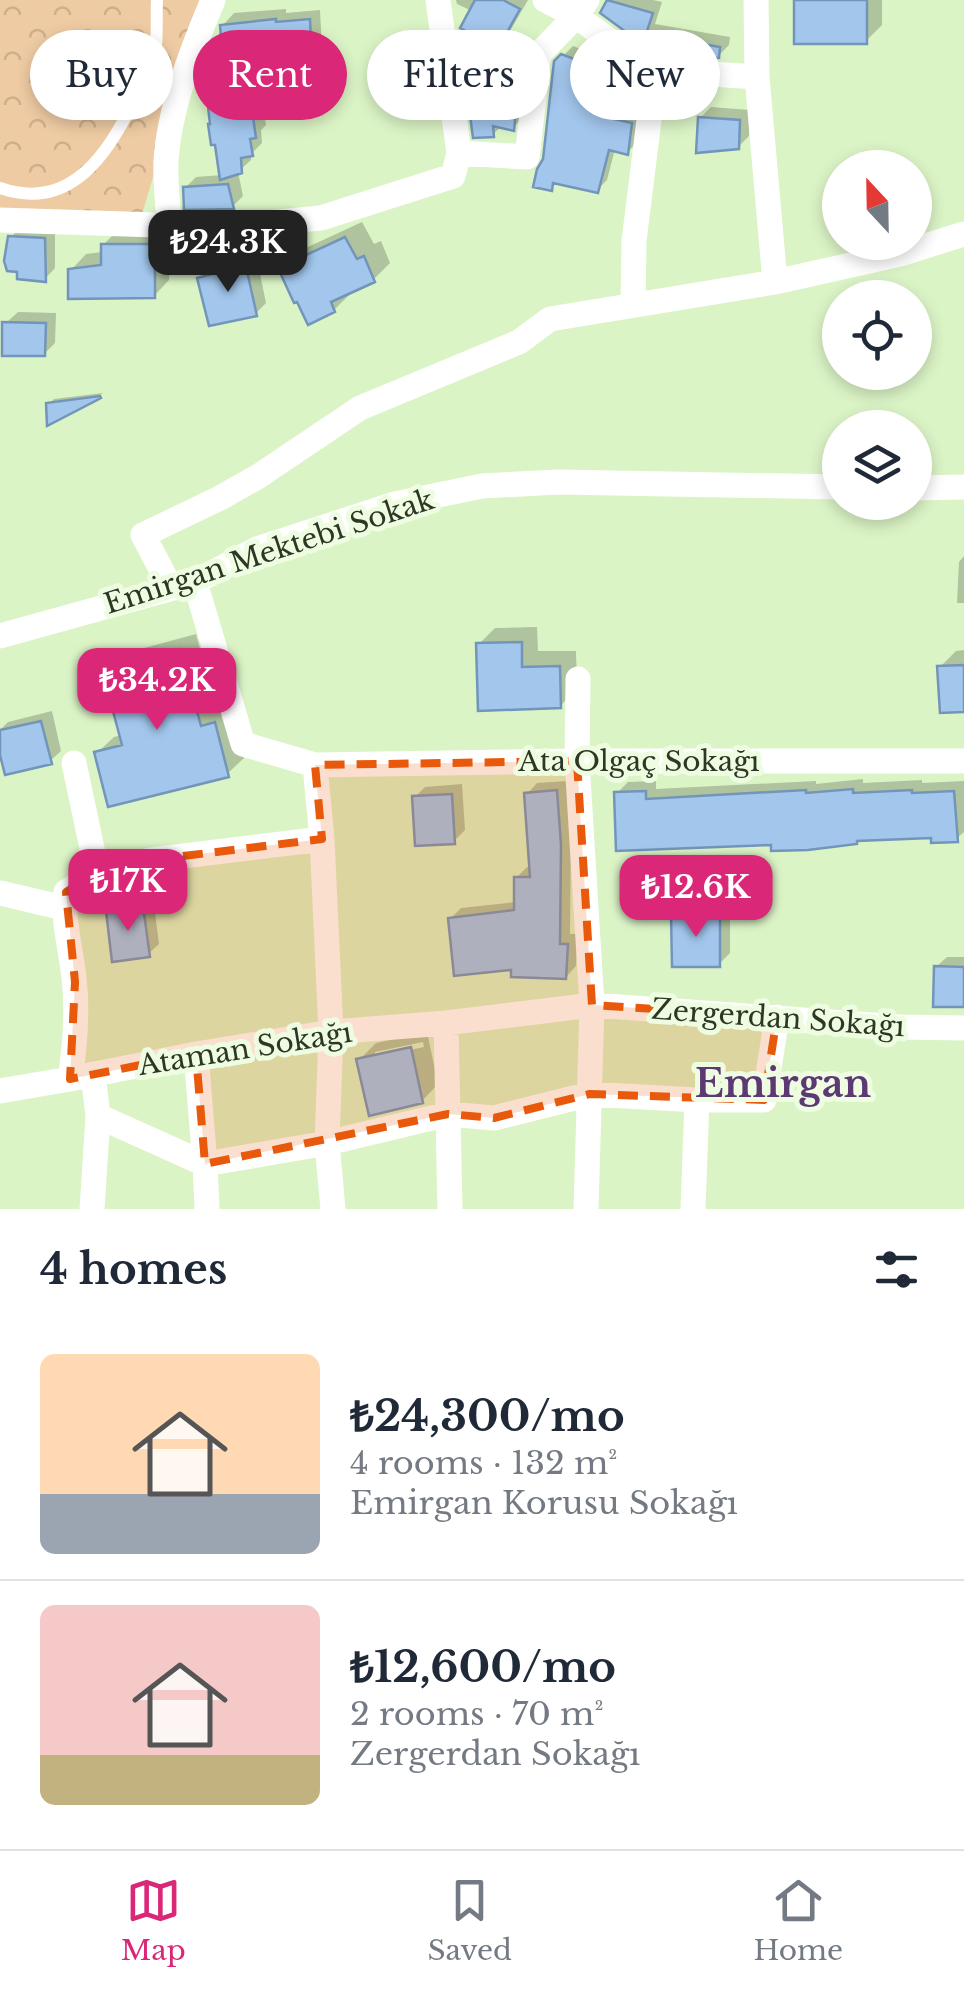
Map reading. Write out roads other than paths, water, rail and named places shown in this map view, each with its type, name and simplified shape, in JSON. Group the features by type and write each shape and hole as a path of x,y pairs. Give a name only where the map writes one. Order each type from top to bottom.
{"street":[{"path":"170,225 166,160 175,112 190,54 213,0"},
{"path":"0,220 220,227 321,218 453,176 459,152 438,0"},
{"path":"545,0 581,8 605,30"},
{"path":"756,0 757,77 774,282"},
{"path":"459,152 527,156 539,54 581,8"},
{"path":"720,75 757,77"},
{"path":"633,305 634,241 649,120"},
{"path":"183,585 143,535 233,491 360,408 518,342 550,319 774,282 900,254 964,234"},
{"name":"Emirgan Mektebi Sokak","path":"0,636 183,585 257,549 396,504 482,486 558,482 822,486"},
{"path":"932,488 964,487"},
{"name":"Ata Olgaç Sokağı","path":"183,585 243,744 315,766 964,761"},
{"path":"578,680 578,761 592,1005 586,1209"},
{"path":"74,763 98,872"},
{"path":"315,766 330,1032 327,1143 333,1209"},
{"path":"92,1209 98,1116 81,1077 75,1046 66,892 98,872 151,860 322,840"},
{"path":"0,893 64,908"},
{"name":"Zergerdan Sokağı","path":"592,1005 964,1028"},
{"name":"Ataman Sokağı","path":"81,1077 330,1032 592,1005"},
{"path":"98,1116 205,1164 327,1143 448,1114 494,1118 590,1094 764,1100 777,1016"},
{"path":"446,1022 450,1209"},
{"path":"196,1054 206,1209"},
{"path":"0,1092 81,1077"},
{"path":"693,1209 696,1100"}],"lane":[{"path":"0,188 18,194 61,190 88,172 121,129 155,55 157,0"}],"district":[{"name":"Emirgan","path":"783,1083"}]}
